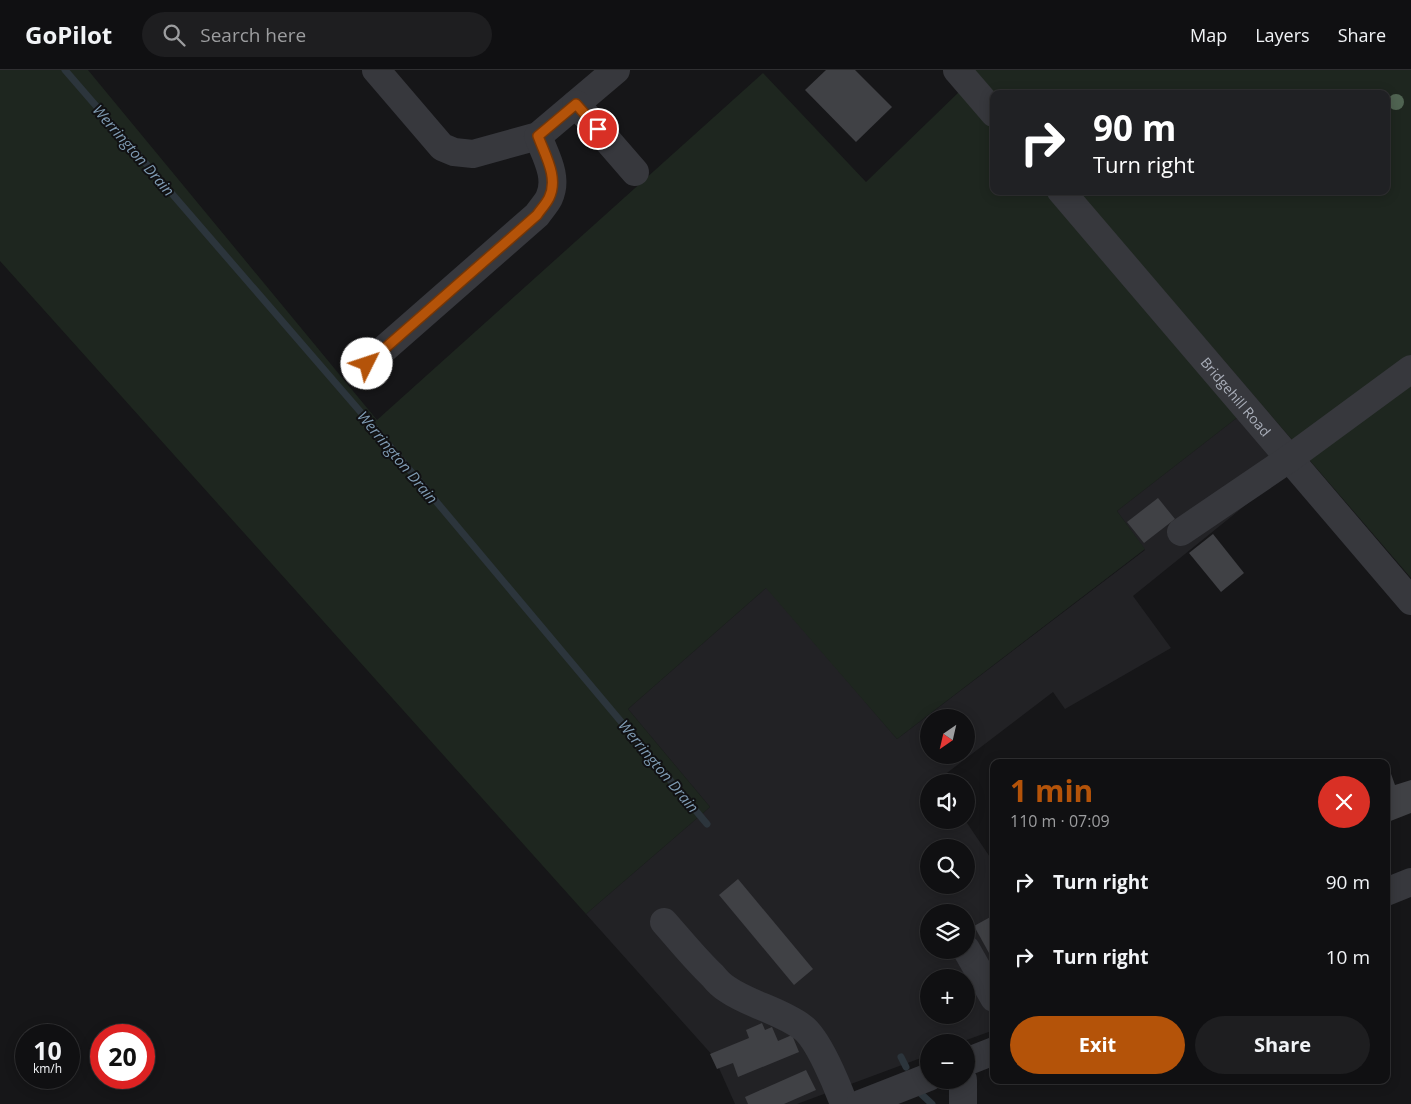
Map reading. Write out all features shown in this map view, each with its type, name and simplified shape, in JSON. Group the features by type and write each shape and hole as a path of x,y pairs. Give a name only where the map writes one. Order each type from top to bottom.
{"street":[{"path":"376,70 442,147 454,152 473,154 538,136 616,70"},
{"path":"957,70 990,108"},
{"path":"576,104 635,172"},
{"path":"367,364 537,215 549,198 553,184 551,171 538,136"},
{"name":"Bridgehill Road","path":"1064,195 1411,601"},
{"path":"1181,532 1290,458 1411,369"},
{"path":"1390,890 1411,882"},
{"path":"664,922 703,967 725,988 745,1000 788,1018 804,1028 812,1038 833,1077 844,1104"},
{"path":"972,959 990,991"},
{"path":"975,1058 990,1053"},
{"path":"860,1104 920,1081"},
{"path":"963,1089 963,1104"}],"shaded area":[{"path":"0,70 88,70 377,420 763,73 866,182 960,91 990,125 990,195 1052,195 1243,413 1117,511 1145,549 936,709 920,709 920,721 897,739 766,588 628,709 710,807 586,914 0,261"},
{"path":"974,70 1411,70 1411,578 1081,195 1390,195 1390,90 992,90"},
{"path":"1243,413 1289,470 1133,596 1171,648 1065,709 1053,692 975,752 975,709 936,709 1145,550 1117,511"},
{"path":"767,587 897,739 920,721 920,764 959,764 946,774 920,774 920,829 971,829 990,857 990,1031 975,1037 975,1034 920,1034 920,1058 797,1104 735,1104 714,1057 586,914 710,807 628,709"}],"building":[{"path":"826,70 855,70 892,107 856,142 805,90"},
{"path":"1158,498 1175,519 1144,543 1127,522"},
{"path":"1213,534 1244,573 1221,592 1189,553"},
{"path":"1390,771 1395,785 1411,780 1411,813 1390,821"},
{"path":"738,879 813,969 794,985 719,895"},
{"path":"990,917 990,955 975,925"},
{"path":"762,1023 765,1030 772,1027 778,1041 792,1035 799,1052 738,1077 733,1063 717,1069 710,1054 749,1038 746,1030"},
{"path":"806,1070 816,1090 784,1104 748,1104 745,1097"}],"waterway":[{"name":"Werrington Drain","path":"65,70 377,431 707,824"},
{"name":"Werrington Drain","path":"901,1057 906,1067"},
{"name":"Werrington Drain","path":"918,1091 932,1104"}],"route":[{"path":"367,364 537,215 549,198 553,184 551,171 538,136 576,104 598,129"}]}
